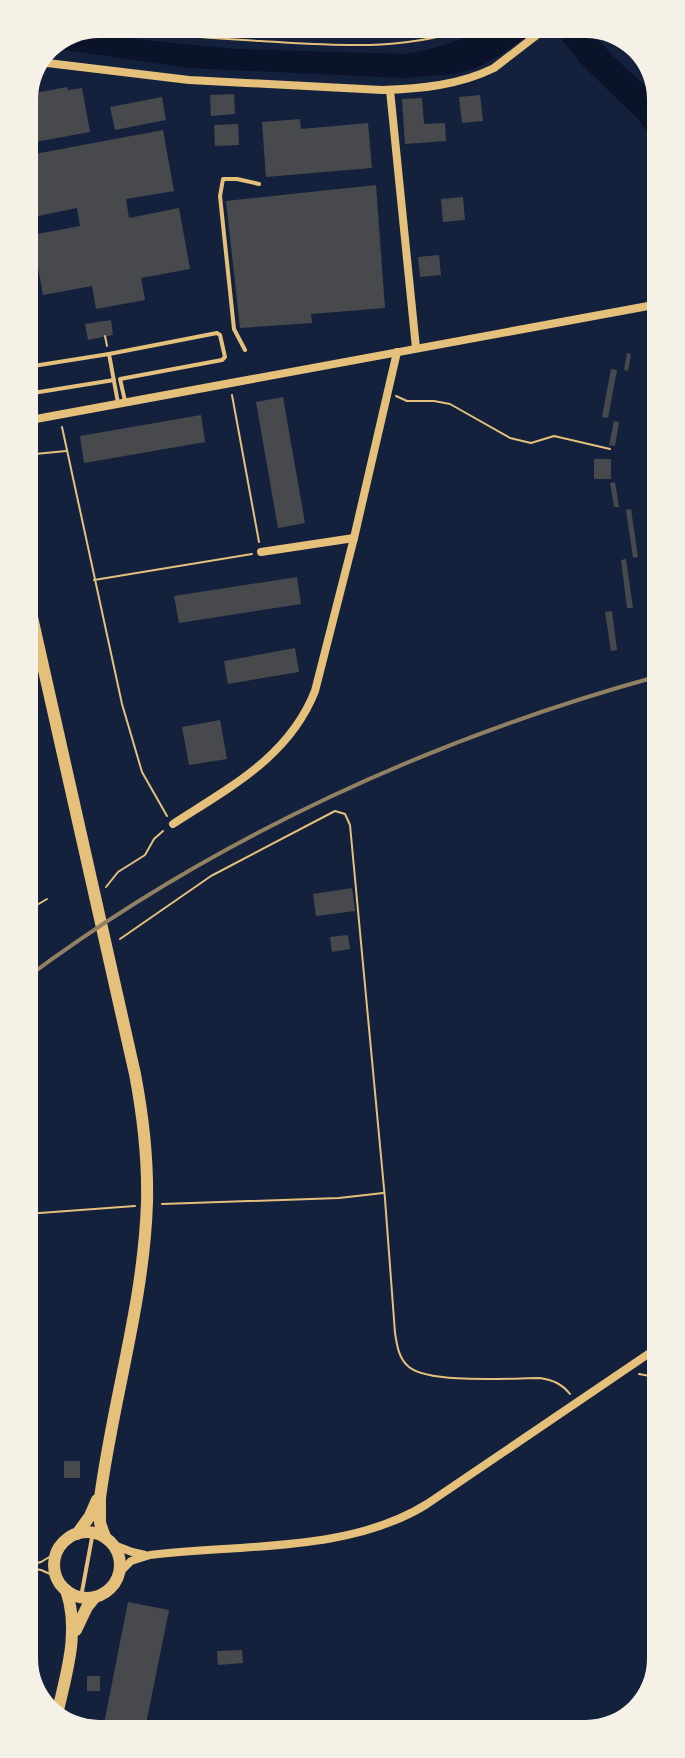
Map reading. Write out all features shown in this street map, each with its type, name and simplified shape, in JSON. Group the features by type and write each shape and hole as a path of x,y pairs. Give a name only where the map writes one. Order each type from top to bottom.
{"main road":[{"path":"38,643 141,1105 147,1205 140,1274 99,1515 104,1538 120,1561 119,1573 109,1590 95,1597 87,1607 73,1637 59,1704"},
{"path":"73,1637 72,1609 66,1590 57,1577 54,1565 56,1553 63,1542 77,1534 92,1513 101,1489"},
{"path":"77,1534 104,1538"},
{"path":"66,1590 81,1597 95,1597"}],"street":[{"path":"50,63 189,80 390,90 445,84 484,73 532,38"},
{"path":"390,90 416,348"},
{"path":"38,418 647,306"},
{"path":"173,824 264,762 283,744 301,719 315,691 397,352"},
{"path":"261,552 354,538"},
{"path":"119,1573 133,1560 150,1555 340,1538 379,1526 423,1507 647,1355"},
{"path":"104,1538 134,1553 150,1555"}],"lane":[{"path":"245,350 234,329 220,196 223,179 259,184"},
{"path":"38,365 217,333 225,357 117,380 38,392"},
{"path":"109,354 122,402"},
{"path":"81,1597 104,1538"}],"path":[{"path":"226,39 343,46 419,42 431,38"},
{"path":"94,580 261,552 229,382"},
{"path":"390,386 397,397 407,401 450,404 510,438 531,443 554,436 610,449"},
{"path":"59,414 122,704 142,772 173,824 157,836 139,861 118,872 104,890"},
{"path":"38,454 67,451"},
{"path":"115,942 211,876 335,811 345,814 350,825 396,1345 403,1360 418,1373 437,1377 548,1380 564,1387 575,1403"},
{"path":"38,904 47,899"},
{"path":"38,1213 384,1193"},
{"path":"626,1370 647,1377"},
{"path":"38,1563 56,1553"},
{"path":"38,1569 57,1577"}],"water":[{"path":"463,38 524,38 474,69 403,78 189,68 63,50 79,41 91,39 138,39 236,49 404,54"},
{"path":"561,38 598,39 645,86 647,131 638,119 581,64"}],"building":[{"path":"67,87 68,90 82,88 90,132 38,141 38,92"},
{"path":"234,94 235,114 211,116 210,95"},
{"path":"480,95 483,121 462,123 459,97"},
{"path":"162,97 166,120 115,130 110,107"},
{"path":"422,98 424,124 445,123 446,141 405,144 402,99"},
{"path":"300,119 301,129 368,123 372,168 266,177 262,122"},
{"path":"238,124 239,145 215,146 214,125"},
{"path":"163,130 174,191 126,199 129,218 179,208 190,269 141,278 145,300 96,309 92,286 43,295 38,268 38,234 80,226 77,208 38,216 38,153"},
{"path":"376,185 385,308 311,314 312,323 240,328 226,201"},
{"path":"463,197 465,220 443,222 441,199"},
{"path":"439,255 441,275 420,277 418,257"},
{"path":"111,320 113,335 88,340 85,324"},
{"path":"627,353 631,354 628,371 624,370"},
{"path":"611,369 617,370 608,418 602,417"},
{"path":"283,397 305,523 278,528 256,402"},
{"path":"201,415 205,442 84,463 80,436"},
{"path":"614,421 619,422 615,446 609,445"},
{"path":"594,459 611,459 611,479 594,479"},
{"path":"615,482 619,507 614,507 610,483"},
{"path":"631,509 638,557 633,558 626,510"},
{"path":"626,559 633,608 627,608 621,560"},
{"path":"297,577 301,604 179,623 174,596"},
{"path":"612,611 617,650 611,651 605,612"},
{"path":"295,648 299,672 228,684 224,661"},
{"path":"220,720 227,759 189,765 182,727"},
{"path":"352,888 355,911 316,916 313,894"},
{"path":"348,935 350,949 332,952 330,937"},
{"path":"64,1461 80,1461 80,1478 64,1478"},
{"path":"128,1602 169,1610 147,1720 105,1720"},
{"path":"242,1650 243,1663 218,1665 217,1651"},
{"path":"87,1676 100,1676 100,1691 87,1691"}],"railway":[{"path":"38,970 172,880 328,798 491,730 647,680"}]}
